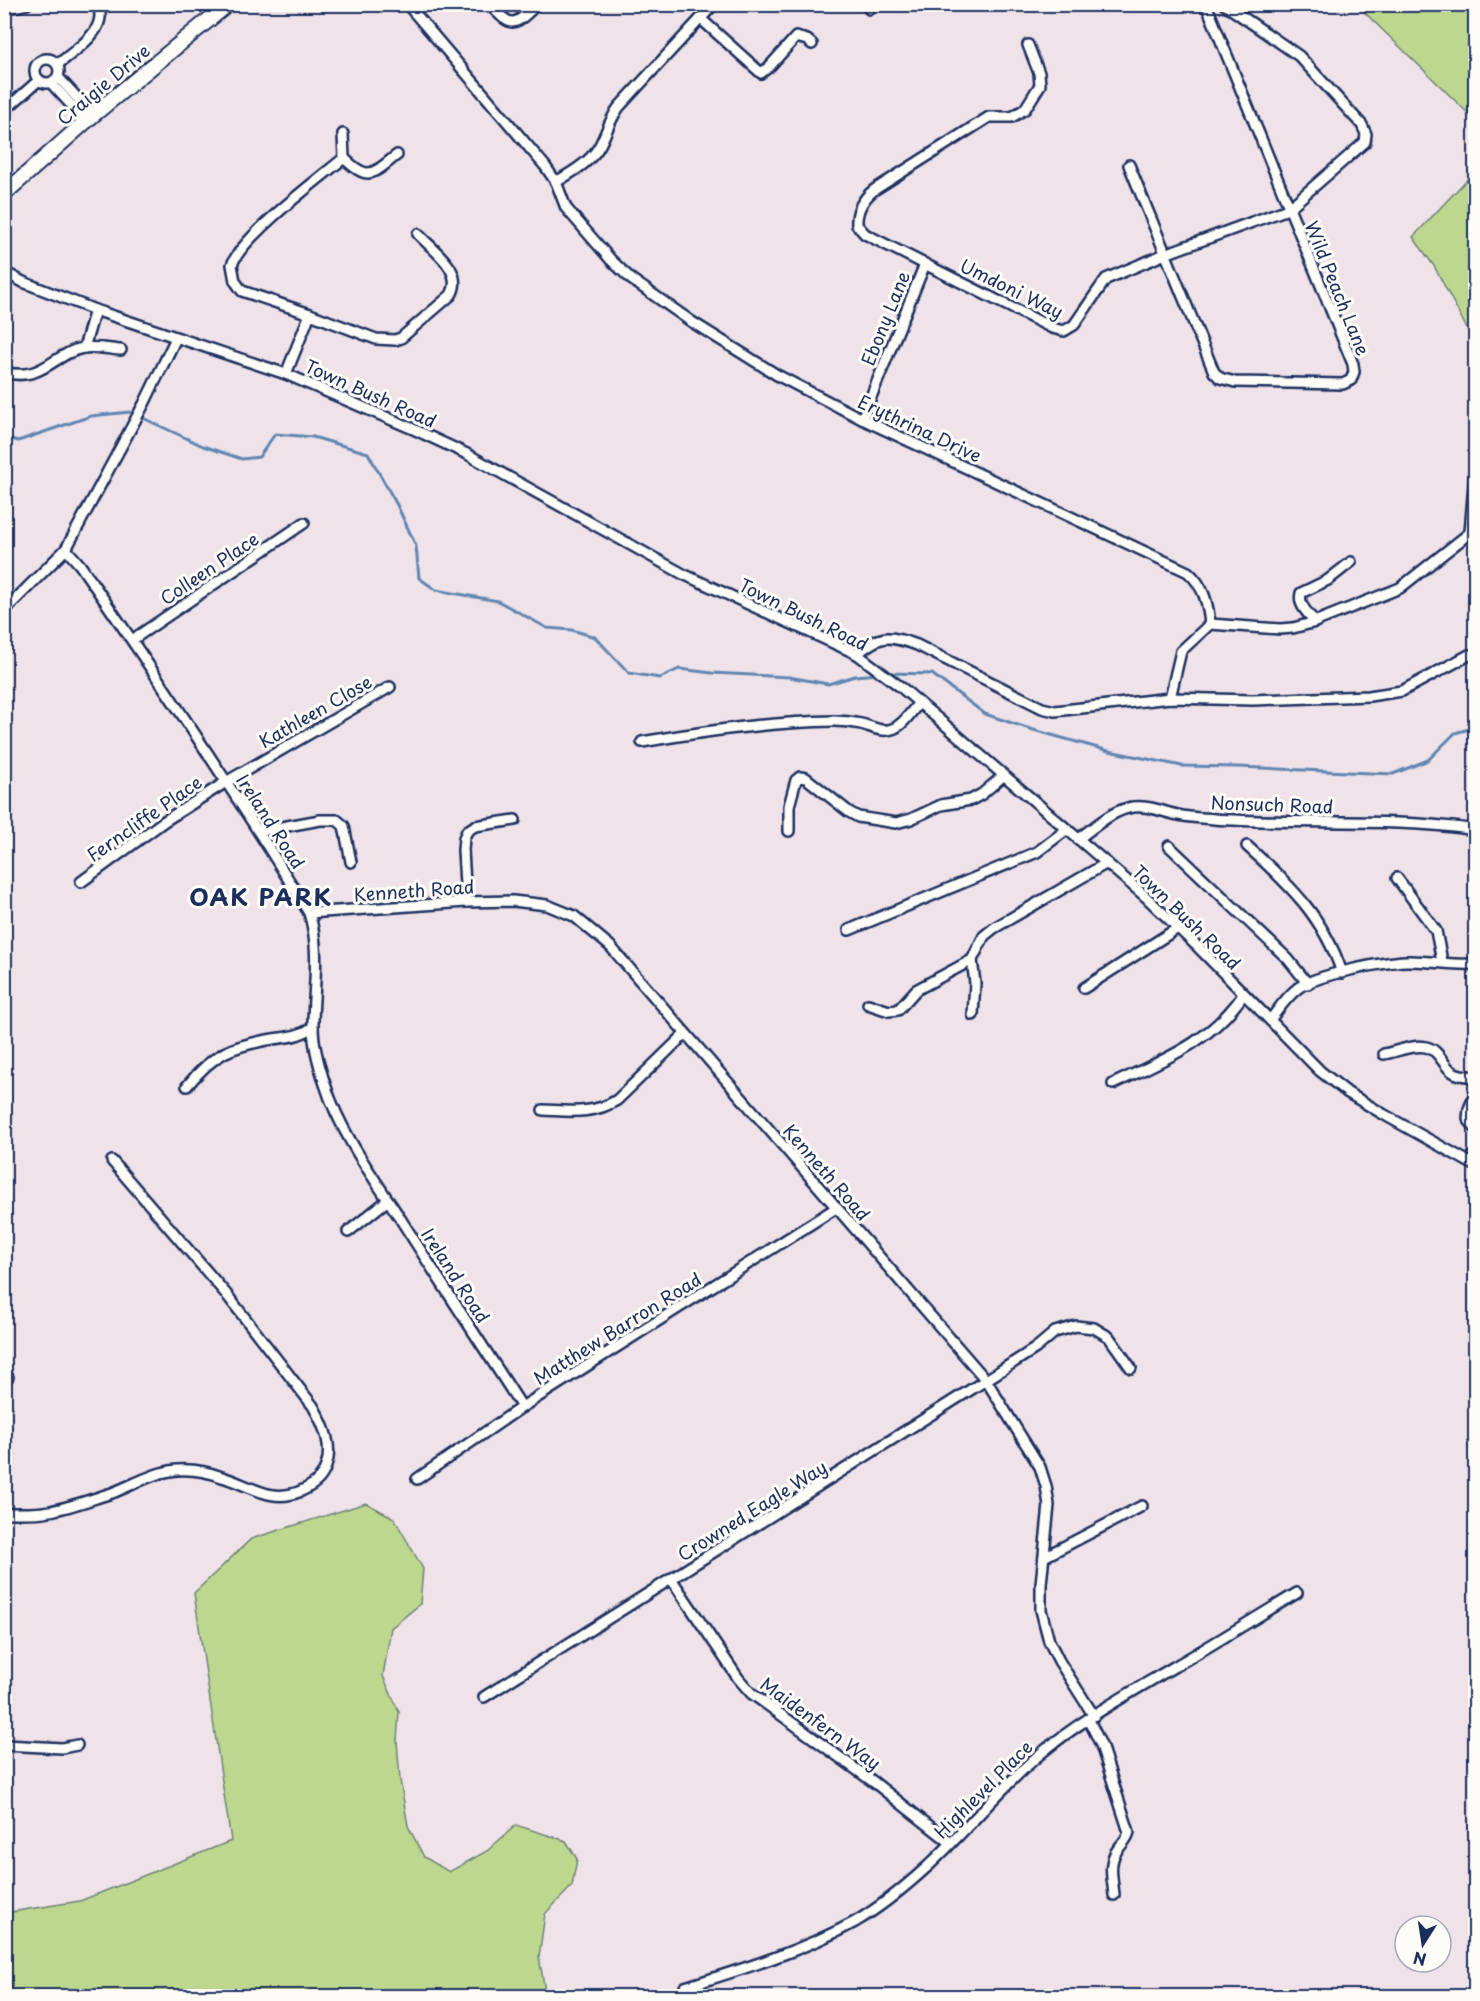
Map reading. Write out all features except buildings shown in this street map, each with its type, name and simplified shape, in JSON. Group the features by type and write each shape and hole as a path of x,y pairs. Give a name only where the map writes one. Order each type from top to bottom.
{"street":[{"path":"4,9 27,4"},
{"name":"Craigie Drive","path":"4,194 90,118 228,4"},
{"name":"Erythrina Drive","path":"407,4 545,166 556,182 566,208 611,260 631,279 692,322 777,375 862,419 1188,572 1202,587 1210,624"},
{"path":"489,4 511,23 518,22 537,4"},
{"path":"556,182 593,154 599,147 611,118 619,107 714,4"},
{"name":"Wild Peach Lane","path":"1129,165 1211,367 1220,378 1235,382 1343,384 1351,380 1354,372 1353,364 1206,4"},
{"name":"Umdoni Way","path":"1028,45 1039,73 1040,85 1025,109 1012,117 992,116 874,190 865,197 858,210 857,225 865,234 1052,328 1064,331 1078,321 1106,279 1165,254 1288,209 1365,142 1365,130 1299,56 1224,4"},
{"path":"58,64 93,33 100,21 99,5"},
{"path":"701,19 761,73 770,67 796,38 807,40 812,44"},
{"path":"39,80 35,72 39,62 47,59 58,64"},
{"path":"54,80 59,73 58,64"},
{"path":"4,111 39,80 54,80 90,118"},
{"path":"343,134 344,158 360,172 369,174 397,155"},
{"path":"344,158 240,249 231,265 242,291 376,339 395,340 401,338 451,296 455,289 456,281 453,271 418,234"},
{"name":"Ebony Lane","path":"862,419 925,264"},
{"name":"Town Bush Road","path":"4,272 23,282 95,310 286,374 468,454 682,574 857,654 902,688 1066,830 1107,862 1178,928 1303,1056 1335,1083 1383,1114 1476,1166"},
{"path":"84,348 95,310"},
{"path":"286,374 310,314"},
{"path":"6,607 66,549 146,402 176,338"},
{"path":"4,372 13,374 42,370 84,348 121,350"},
{"path":"1170,698 1181,651 1210,624 1293,628 1315,622 1401,588 1473,530 1476,460"},
{"name":"Colleen Place","path":"132,640 304,523"},
{"name":"Ireland Road","path":"66,549 132,640 260,831 309,913 313,925 316,978 313,1027 320,1068 333,1109 388,1200 522,1407"},
{"path":"1315,622 1301,605 1301,593 1328,580 1351,562"},
{"path":"857,654 875,640 900,639 917,645 1042,708 1055,711 1170,698 1253,700 1369,696 1402,691 1469,655 1476,654"},
{"name":"Kathleen Close","path":"226,782 390,687"},
{"path":"642,742 697,732 777,723 837,721 860,723 882,730 893,729 902,723 918,704"},
{"path":"789,831 789,806 795,780 800,777 806,778 858,817 896,823 911,819 941,805 971,800 1003,776"},
{"name":"Ferncliffe Place","path":"81,882 133,843 226,782"},
{"name":"Nonsuch Road","path":"1078,839 1117,812 1134,807 1216,819 1454,827 1476,830"},
{"path":"260,831 320,820 337,820 344,826 351,862"},
{"path":"466,902 463,850 467,831 475,826 515,820"},
{"path":"849,930 1037,852 1066,830"},
{"path":"1169,846 1288,959 1308,984"},
{"path":"1247,846 1286,881 1319,922 1329,939 1342,973"},
{"path":"974,1016 975,983 972,960 984,936 1107,862"},
{"path":"1397,878 1436,931 1442,961"},
{"name":"Kenneth Road","path":"309,913 513,901 547,904 574,916 610,946 986,1380 1040,1467 1049,1505 1041,1593 1041,1610 1045,1627 1059,1662 1092,1718 1129,1832 1112,1860 1114,1895"},
{"path":"1084,988 1178,928"},
{"path":"868,1004 889,1011 898,1010 916,990 972,960"},
{"path":"1270,1020 1298,988 1342,973 1405,961 1476,964"},
{"path":"1113,1084 1200,1040 1230,1013 1243,995"},
{"path":"187,1086 203,1066 223,1052 245,1045 296,1036 313,1027"},
{"path":"543,1110 582,1112 598,1110 609,1105 617,1100 685,1034"},
{"path":"1384,1054 1426,1047 1438,1054 1455,1073 1476,1077"},
{"path":"1476,1092 1469,1109 1468,1119 1476,1129"},
{"path":"4,1513 27,1514 50,1511 176,1470 222,1476 267,1495 282,1496 308,1488 323,1474 328,1462 326,1433 313,1406 227,1295 112,1161"},
{"path":"348,1232 388,1200"},
{"name":"Matthew Barron Road","path":"417,1479 522,1407 836,1208"},
{"name":"Crowned Eagle Way","path":"484,1697 986,1380 1036,1348 1055,1332 1076,1326 1094,1328 1109,1337 1131,1368"},
{"path":"1044,1557 1142,1506"},
{"name":"Maidenfern Way","path":"672,1580 738,1678 751,1693 876,1783 951,1844"},
{"name":"Highlevel Place","path":"685,1987 765,1961 855,1921 905,1886 951,1844 1039,1755 1092,1718 1297,1593"},
{"path":"4,1745 62,1748 77,1744"}],"green space":[{"path":"1357,5 1475,5 1475,120"},
{"path":"1475,165 1475,344 1434,266 1413,237 1472,174"},
{"path":"366,1503 394,1518 423,1569 420,1604 391,1628 383,1676 399,1712 397,1741 400,1780 408,1826 424,1857 449,1872 487,1851 516,1825 566,1841 577,1859 572,1886 545,1914 539,1957 546,1996 9,1996 5,1975 5,1913 80,1901 231,1841 194,1593 251,1539"}],"waterway":[{"path":"4,437 18,441 91,416 130,412 203,446 242,459 259,457 275,434 313,437 368,453 397,505 416,546 419,578 436,590 498,601 547,628 572,630 595,637 629,673 660,678 679,669 789,677 828,684 855,676 879,674"},
{"path":"888,673 932,674 985,714 1109,751 1182,766 1393,774 1428,760 1455,733 1476,727"}],"district":[{"name":"OAK PARK","path":"261,896"}]}
